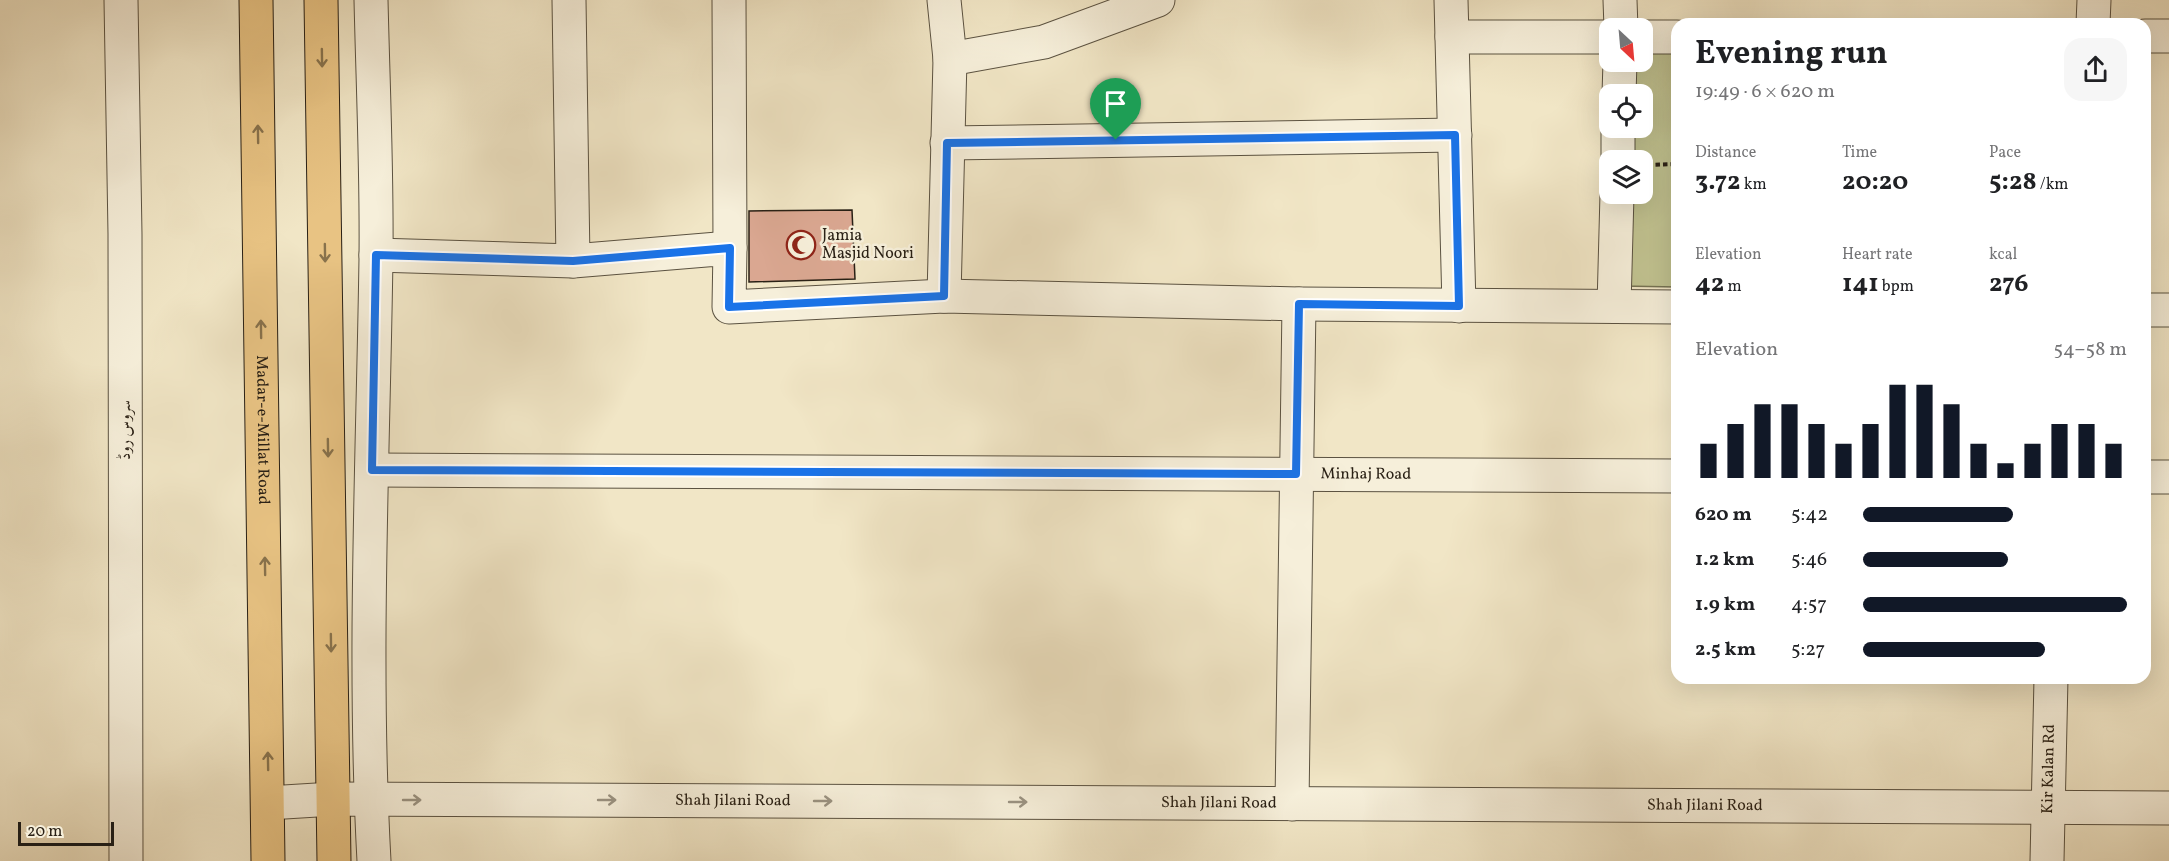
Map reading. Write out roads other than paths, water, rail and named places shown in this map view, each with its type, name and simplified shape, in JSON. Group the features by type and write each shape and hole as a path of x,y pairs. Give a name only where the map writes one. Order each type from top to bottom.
{"main road":[{"name":"Madar-e-Millat Road","path":"256,0 268,861"},
{"path":"321,0 334,861"}],"street":[{"name":"سروس روڈ","path":"122,0 125,234 126,861"},
{"path":"371,0 376,255 370,799 374,861"},
{"path":"569,0 573,261"},
{"path":"729,0 729,307 944,296 1299,304 1671,307"},
{"path":"944,0 950,59 944,296"},
{"path":"950,59 1044,42 1158,0"},
{"path":"1451,0 1459,306"},
{"path":"1620,0 1620,18"},
{"path":"2093,18 2094,0"},
{"path":"2151,36 2169,36"},
{"path":"1452,37 1599,37"},
{"path":"1653,37 1671,37"},
{"path":"947,143 1455,135"},
{"path":"1614,306 1617,204"},
{"path":"376,255 573,261 730,248"},
{"path":"1292,804 1299,304"},
{"path":"2151,310 2169,310"},
{"name":"Minhaj Road","path":"372,470 1671,476"},
{"path":"2151,477 2169,477"},
{"name":"Kir Kalan Rd","path":"2047,861 2051,684"},
{"name":"Shah Jilani Road","path":"268,803 370,799 2169,808"}],"place":[{"name":"Jamia Masjid Noori","path":"801,245"}]}
